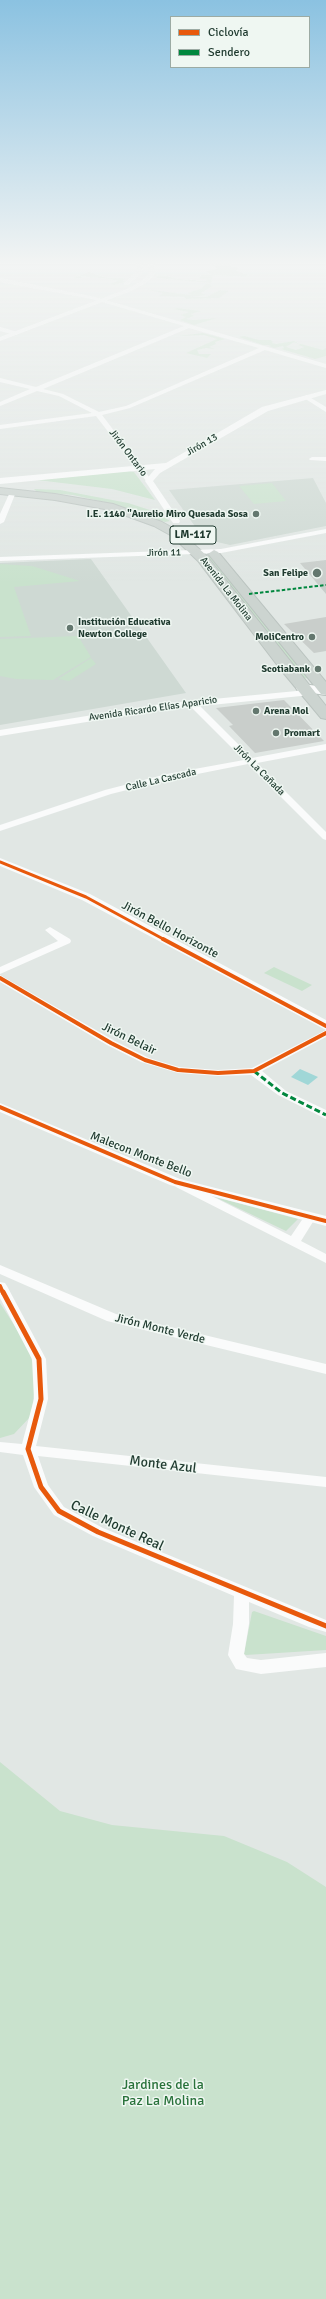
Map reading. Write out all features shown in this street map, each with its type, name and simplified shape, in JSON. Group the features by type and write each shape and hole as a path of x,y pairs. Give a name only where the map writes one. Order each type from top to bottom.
{"main road":[{"path":"0,482 68,489 136,502"},
{"name":"Avenida La Molina","path":"0,492 55,497 113,507 158,524 176,534 197,552 326,715"},
{"name":"Avenida La Molina","path":"153,508 176,521 212,552 326,691"},
{"path":"305,690 326,691"},
{"path":"305,690 326,698"}],"street":[{"path":"0,404 85,369"},
{"path":"0,426 99,414 138,404 217,369"},
{"name":"Jirón Ontario","path":"0,380 75,400 99,414 149,481 176,521"},
{"name":"Jirón 13","path":"149,481 157,472 167,465 265,409 306,396 326,392"},
{"path":"306,396 326,410"},
{"path":"312,460 326,459"},
{"name":"Jirón 13","path":"0,482 167,465"},
{"path":"0,522 13,492"},
{"name":"Jirón 11","path":"0,559 212,552 326,531"},
{"name":"Avenida Ricardo Elías Aparicio","path":"0,733 192,703 305,690"},
{"name":"Avenida Ricardo Elías Aparicio","path":"0,727 147,703 305,690"},
{"name":"Jirón La Cañada","path":"192,703 326,837"},
{"name":"Calle La Cascada","path":"0,828 32,816 108,792 167,777 326,747"},
{"name":"Jirón Bello Horizonte","path":"0,862 86,897 326,1026"},
{"path":"0,971 66,941 50,930"},
{"name":"Jirón Belair","path":"0,978 111,1043 145,1060 178,1070 218,1073 254,1071 326,1033"},
{"path":"254,1071 282,1093 326,1115"},
{"name":"Malecon Monte Bello","path":"0,1107 176,1182 326,1221"},
{"path":"176,1182 326,1259"},
{"path":"294,1242 310,1216"},
{"name":"Jirón Monte Verde","path":"0,1269 112,1318 326,1369"},
{"path":"0,1286 39,1359 41,1399 28,1449"},
{"name":"Monte Azul","path":"0,1447 326,1482"},
{"name":"Calle Monte Real","path":"28,1449 41,1487 59,1511 98,1532 315,1623 326,1626"},
{"path":"242,1592 241,1624 236,1655 242,1664 261,1667 326,1660"}],"shaded area":[{"name":"I.E. 1140 \"Aurelio Miro Quesada Sosa","path":"313,478 326,503 326,526 230,545 204,539 169,490"},
{"name":"Institución Educativa Newton College","path":"91,559 186,693 0,725 0,563"}],"green space":[{"path":"129,471 134,472 155,500 112,489 37,480"},
{"path":"272,483 286,501 254,504 239,486"},
{"path":"34,489 60,490 128,503 153,511 170,521 165,522 104,502 73,495 37,492"},
{"path":"207,556 211,556 308,678 302,679"},
{"path":"0,564 32,566 80,581 14,587 31,636 0,637"},
{"path":"78,636 91,657 53,680 16,679 0,676 0,639"},
{"path":"91,658 96,664 69,681 58,679"},
{"path":"274,967 312,985 302,991 264,973"},
{"path":"215,1197 298,1219 286,1231"},
{"path":"0,1303 27,1345 34,1367 34,1394 31,1416 14,1434 0,1438"},
{"path":"254,1611 326,1636 326,1650 244,1654 252,1612"},
{"name":"Jardines de la Paz La Molina","path":"0,1762 60,1811 112,1825 224,1836 287,1862 326,1887 326,2299 0,2299"}],"water":[{"path":"300,1069 318,1077 308,1085 291,1077"}],"building":[{"name":"San Felipe","path":"326,560 326,594 300,563"},
{"name":"MoliCentro","path":"326,617 326,651 314,653 284,624"},
{"name":"Promart","path":"284,700 324,741 255,753 229,726 233,725 216,708"}],"marked path":[{"path":"249,594 326,585"},
{"path":"254,1071 282,1093 326,1115"}],"cycle path":[{"path":"0,862 86,897 326,1026"},
{"path":"0,978 111,1043 145,1060 178,1070 218,1073 254,1071 326,1033"},
{"path":"0,1107 175,1182 326,1221"},
{"path":"0,1286 39,1359 41,1399 28,1449 41,1487 59,1511 98,1532 315,1623 326,1626"}],"place":[{"name":"I.E. 1140 \"Aurelio Miro Quesada Sosa","path":"256,514"},
{"name":"San Felipe","path":"317,573"},
{"name":"Institución Educativa Newton College","path":"70,628"},
{"name":"MoliCentro","path":"312,637"},
{"name":"Scotiabank","path":"318,669"},
{"name":"Arena Mol","path":"256,711"},
{"name":"Promart","path":"276,733"}]}
